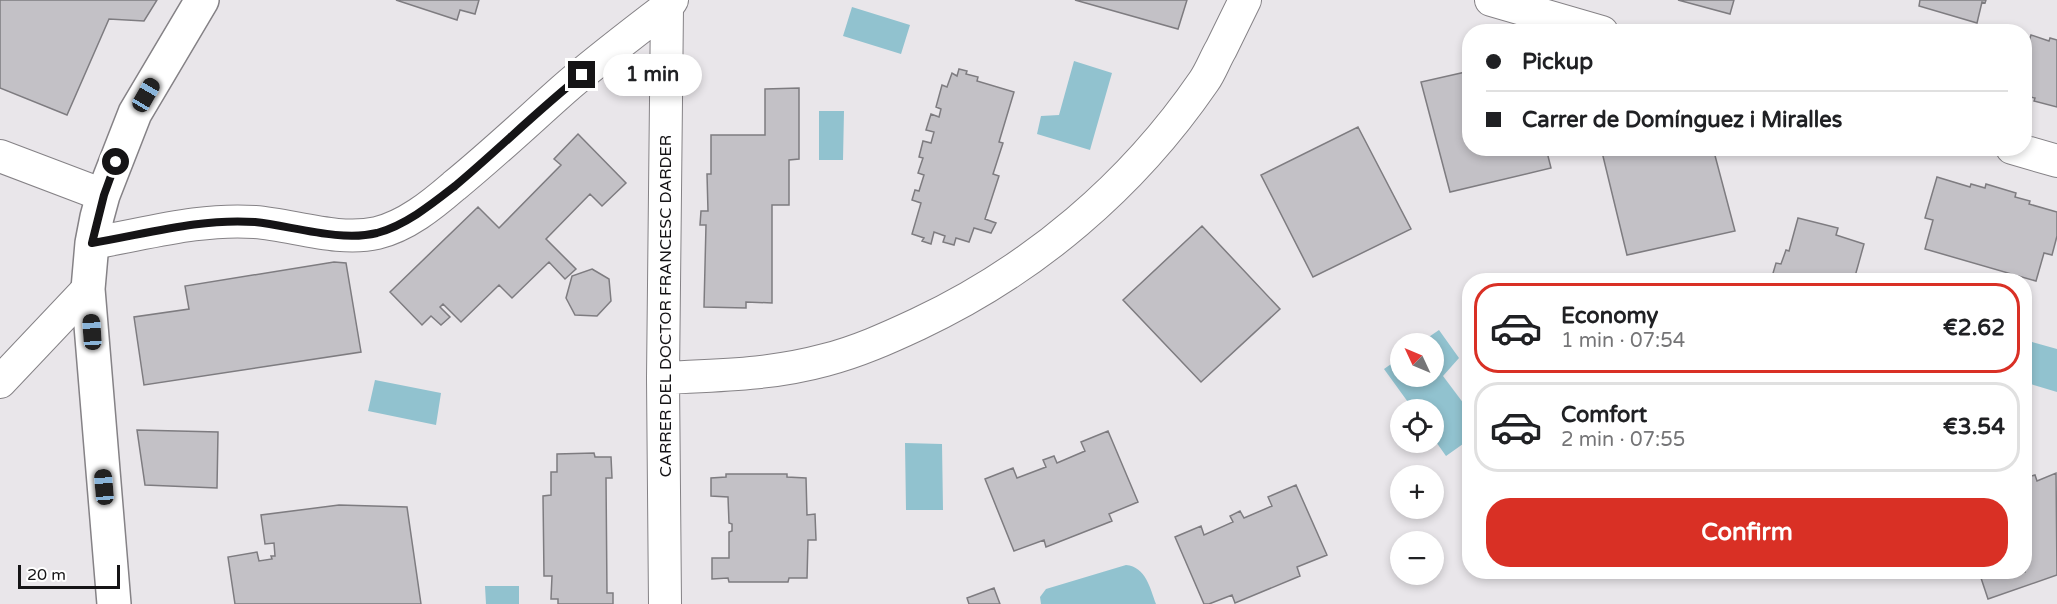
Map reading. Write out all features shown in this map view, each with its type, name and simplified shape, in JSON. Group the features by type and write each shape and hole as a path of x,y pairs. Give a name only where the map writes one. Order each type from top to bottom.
{"street":[{"path":"114,604 88,289 92,243 104,195 135,113 202,0"},
{"path":"663,378 756,374 826,360 889,338 957,306 1024,264 1094,207 1123,180 1170,127 1206,79 1245,0"},
{"path":"1491,0 1574,24"},
{"path":"92,243 190,224 225,222 255,222 347,235 376,233 426,209 502,146 565,88 669,4"},
{"name":"CARRER DEL DOCTOR FRANCESC DARDER","path":"665,604 663,378 669,4"},
{"path":"2032,154 2057,161"},
{"path":"0,156 104,195"},
{"path":"0,382 88,289"}],"water":[{"path":"852,7 910,25 901,54 843,36"},
{"path":"1074,61 1112,73 1090,150 1037,134 1041,116 1059,115"},
{"path":"819,111 844,111 843,160 819,160"},
{"path":"1444,337 1459,358 1444,375"},
{"path":"2032,342 2057,349 2057,392 2032,384"},
{"path":"1390,365 1390,377 1384,369"},
{"path":"1444,377 1462,401 1462,445 1446,456 1444,453 1444,399 1406,399 1397,387 1444,387"},
{"path":"375,380 441,393 436,425 368,411"},
{"path":"905,443 942,444 943,510 906,510"},
{"path":"1126,565 1143,574 1156,604 1041,604 1040,597 1046,589"},
{"path":"485,586 519,586 519,604 486,604"}],"building":[{"path":"0,0 157,0 144,21 109,19 67,115 0,88"},
{"path":"396,0 479,0 475,14 460,10 457,20"},
{"path":"1075,0 1187,0 1178,29"},
{"path":"1678,0 1734,0 1730,14"},
{"path":"1920,0 1986,0 1985,3 1982,2 1977,23 1919,6"},
{"path":"2032,35 2049,41 2050,38 2057,40 2057,107 2034,101 2035,98 2032,97"},
{"path":"959,69 967,71 966,74 978,77 977,81 1014,92 999,142 1003,143 993,174 999,176 985,219 996,223 991,233 974,228 969,242 956,238 954,245 943,242 945,236 934,232 931,244 922,241 924,238 912,234 921,203 912,200 915,190 919,191 924,175 918,173 923,158 919,157 923,141 931,143 934,132 926,130 931,114 939,117 941,109 936,107 942,85 947,87 952,73 957,76"},
{"path":"1462,73 1462,156 1548,156 1551,168 1450,192 1421,82"},
{"path":"799,88 799,159 789,160 789,205 772,205 772,303 746,302 746,308 704,307 706,225 700,225 701,211 708,211 707,174 711,174 711,135 765,135 765,89"},
{"path":"1358,127 1411,229 1313,277 1261,175"},
{"path":"578,134 626,183 602,206 590,194 546,239 576,269 565,279 549,262 512,298 499,285 461,322 443,304 440,307 450,317 441,325 431,316 422,325 390,292 478,207 499,228 561,165 554,159"},
{"path":"1603,156 1715,156 1735,231 1627,255"},
{"path":"1937,177 1970,187 1971,184 1985,188 1986,184 2016,193 2015,197 2030,201 2029,204 2057,212 2057,236 2052,255 2044,253 2036,281 2032,280 2032,273 2008,273 1925,249 1933,220 1925,218"},
{"path":"1798,218 1838,228 1836,235 1864,244 1856,273 1773,273 1776,263 1781,264 1786,250 1789,251"},
{"path":"1202,226 1280,309 1201,382 1123,300"},
{"path":"334,262 346,263 361,352 144,385 134,317 189,309 185,286"},
{"path":"592,269 609,279 611,301 597,316 575,315 566,298 572,276"},
{"path":"137,430 218,432 217,488 145,485"},
{"path":"1108,431 1138,502 1109,514 1112,521 1046,547 1044,540 1014,551 985,479 1013,468 1017,478 1046,467 1043,460 1054,456 1057,463 1085,451 1081,442"},
{"path":"594,453 595,457 611,457 612,478 606,478 607,593 613,593 613,604 558,604 558,599 551,599 552,576 544,576 543,496 551,495 551,472 557,472 557,454"},
{"path":"2056,473 2057,575 1988,599 1981,579 2032,579 2032,476 2035,475 2037,481"},
{"path":"726,474 787,474 787,477 806,478 807,515 815,514 816,540 808,540 807,578 789,578 788,582 729,582 728,578 712,579 712,558 729,558 729,532 732,531 732,524 729,523 728,497 711,496 711,478 726,477"},
{"path":"1296,485 1327,555 1297,567 1300,576 1235,603 1232,595 1204,604 1175,537 1201,526 1204,535 1233,522 1230,516 1240,511 1244,518 1272,506 1268,497"},
{"path":"339,505 407,507 421,604 235,604 228,557 257,552 259,561 272,559 271,556 275,556 274,543 265,544 261,515"},
{"path":"994,588 1000,604 969,604 967,598"}],"route":[{"path":"116,162 97,217 92,243 190,224 225,222 255,222 347,235 376,233 426,209 582,75"}]}
